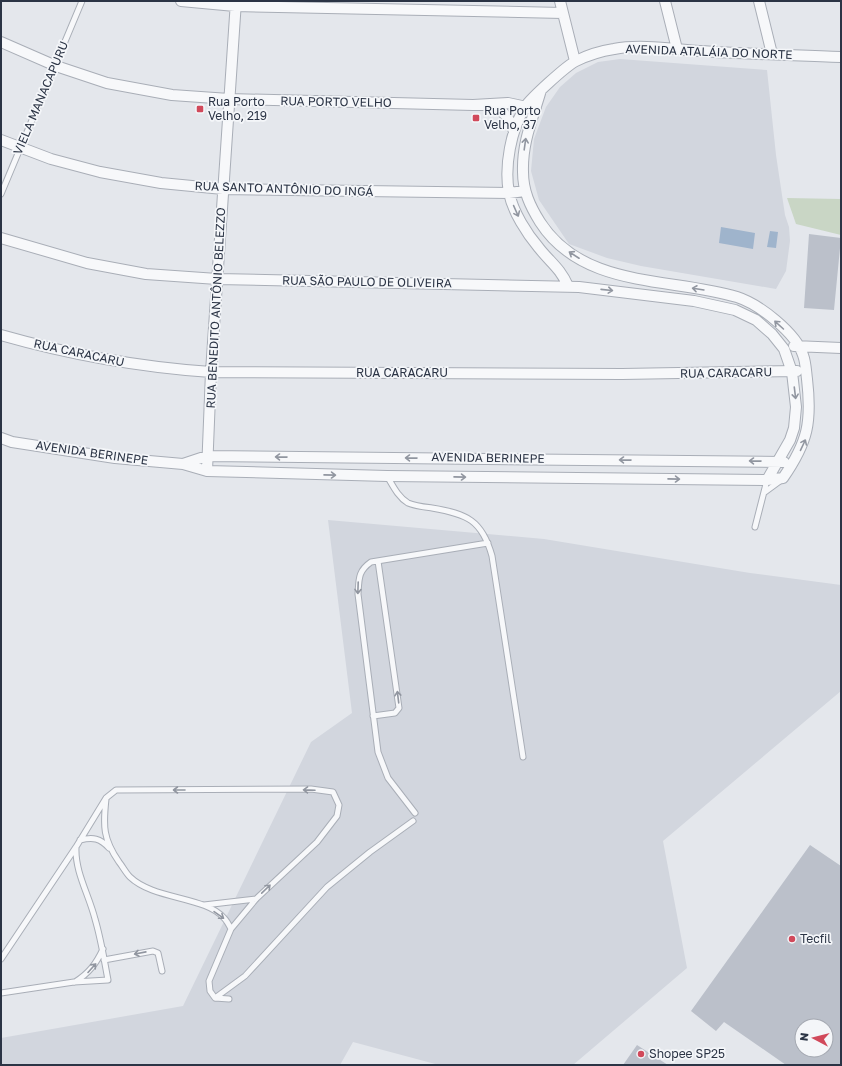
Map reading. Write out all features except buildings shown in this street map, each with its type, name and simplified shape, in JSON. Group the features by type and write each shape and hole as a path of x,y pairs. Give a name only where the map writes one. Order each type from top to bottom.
{"street":[{"path":"181,1 563,13"},
{"path":"560,1 575,61"},
{"path":"665,1 677,50"},
{"path":"759,1 772,54"},
{"name":"RUA BENEDITO ANTÔNIO BELEZZO","path":"207,472 211,372 235,3"},
{"name":"RUA PORTO VELHO","path":"1,42 56,66 107,83 148,91 228,99 490,104 508,103 536,109"},
{"name":"AVENIDA ATALÁIA DO NORTE","path":"568,286 562,273 539,248 516,211 509,193 509,163 514,132 526,106 541,90 575,61 594,53 616,49 841,57"},
{"path":"541,90 536,109 527,131 525,143 523,172 525,191 533,211 544,228 558,244 574,256 608,272 626,277 712,292 748,301 780,325 798,346 803,355 806,370 809,416 805,439 794,463 783,478"},
{"path":"490,104 508,116 514,132"},
{"name":"RUA SANTO ANTÔNIO DO INGÁ","path":"1,140 50,159 100,172 161,183 223,189 509,193 525,191"},
{"name":"RUA SÃO PAULO DE OLIVEIRA","path":"1,238 86,263 146,274 217,280 568,286 625,292 708,304 735,310 756,320 772,334 784,349"},
{"name":"RUA CARACARU","path":"1,335 36,345 127,364 211,372 622,374 792,372 806,370"},
{"path":"767,480 779,461 794,428 796,406 792,372 784,349 798,346 841,348"},
{"name":"AVENIDA BERINEPE","path":"1,440 116,458 183,464 207,472 387,476 767,480 783,478"},
{"name":"AVENIDA BERINEPE","path":"183,464 207,456 779,461 794,463"}],"lane":[{"name":"VIELA MANACAPURU","path":"1,194 19,148 56,66 82,1"},
{"path":"387,476 395,491 408,502 463,515 472,520 482,530 492,556 523,757"},
{"path":"765,492 783,478"},
{"path":"755,527 767,480"},
{"path":"415,813 388,778 378,752 358,594 359,575 364,567 371,562 488,543"},
{"path":"374,716 395,713 399,708 378,561"},
{"path":"1,959 76,847 106,798 116,790 311,789 333,792 339,805 337,816 317,842 256,899 231,929 209,981 210,991 215,998"},
{"path":"106,798 103,822 104,834 112,852"},
{"path":"215,998 245,976 327,887 370,852 414,822"},
{"path":"80,840 93,837 102,840 130,877 156,892 203,906 224,918 231,929"},
{"path":"1,993 74,982 108,980 103,949 95,918 75,861 76,847"},
{"path":"203,906 256,899"},
{"path":"74,982 91,970 98,961 103,949"},
{"path":"104,960 153,951 158,953 162,971"},
{"path":"215,998 228,999"}],"shaded area":[{"path":"620,59 767,70 776,155 785,215 789,227 790,241 786,271 776,289 641,266 607,258 569,244 539,200 531,171 534,139 546,107 560,87 576,73 598,62"},
{"path":"328,520 544,539 750,573 841,585 841,691 663,841 687,968 573,1065 439,1065 353,1042 340,1065 1,1065 1,1038 183,1006 311,742 352,713"}],"green space":[{"path":"787,198 841,199 841,235 796,224"}],"water":[{"path":"721,227 755,233 753,249 719,243"},
{"path":"770,231 778,232 776,248 767,247"}],"place":[{"name":"Rua Porto Velho, 219","path":"200,109"},
{"name":"Rua Porto Velho, 37","path":"476,118"},
{"name":"Tecfil","path":"792,939"},
{"name":"Shopee SP25","path":"641,1054"}]}
